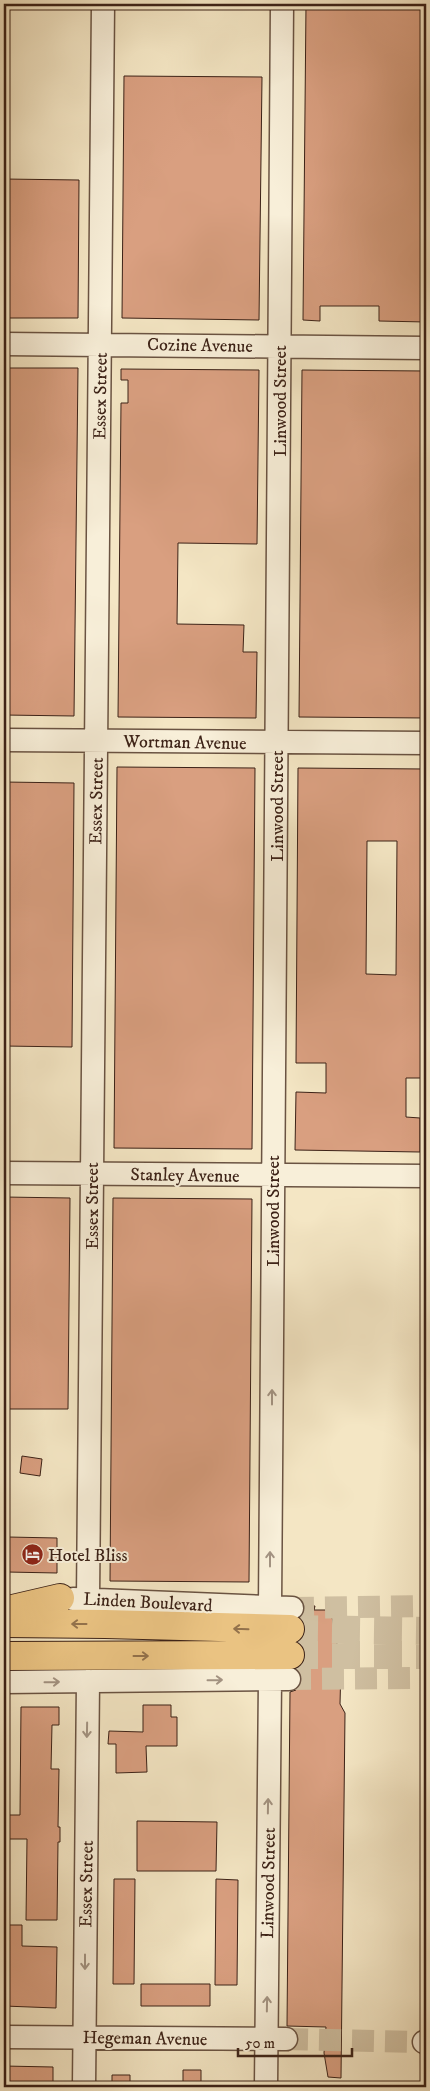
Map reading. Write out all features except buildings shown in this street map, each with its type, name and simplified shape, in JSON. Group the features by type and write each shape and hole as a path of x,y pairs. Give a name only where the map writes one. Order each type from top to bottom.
{"highway":[{"path":"4,1611 60,1598"},
{"name":"Linden Boulevard","path":"4,1623 105,1624 283,1643"},
{"path":"4,1656 75,1656 283,1643"},
{"path":"4,1671 75,1656"}],"street":[{"name":"Essex Street","path":"88,1599 103,4"},
{"name":"Linwood Street","path":"266,2087 276,2039 283,1643 273,1176 282,4"},
{"name":"Cozine Avenue","path":"4,344 426,348"},
{"name":"Wortman Avenue","path":"4,740 426,743"},
{"name":"Stanley Avenue","path":"4,1173 426,1176"},
{"name":"Linden Boulevard","path":"4,1597 88,1599 283,1643"},
{"path":"4,1682 88,1681 283,1643"},
{"name":"Essex Street","path":"84,2087 88,1681"},
{"name":"Hegeman Avenue","path":"4,2036 276,2039"}],"tunnel":[{"path":"292,1608 426,1606"},
{"path":"290,1629 426,1631"},
{"path":"290,1655 426,1655"},
{"path":"289,1679 426,1678"},
{"path":"286,2039 424,2042"}],"place":[{"name":"Hotel Bliss","path":"32,1555"}]}
